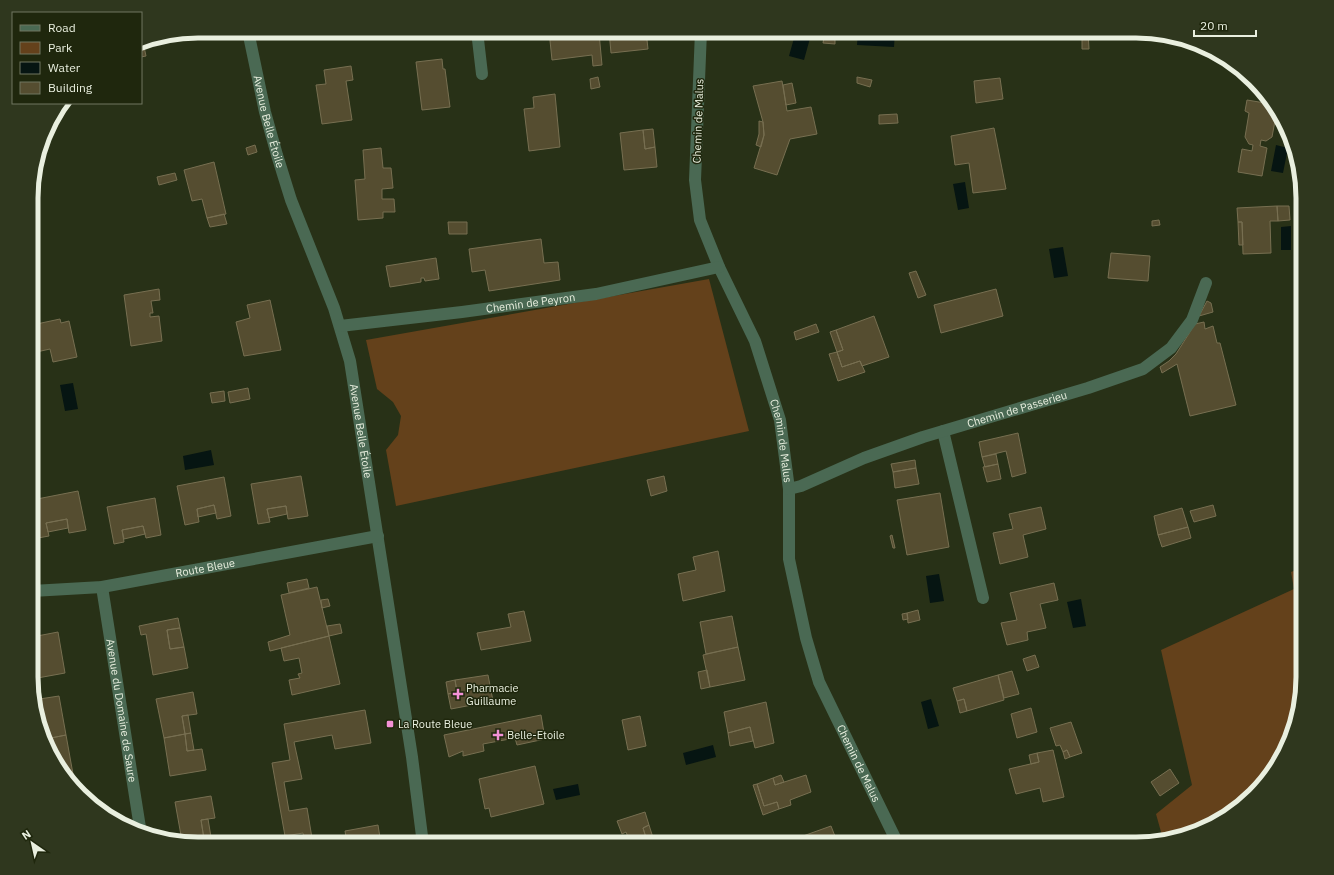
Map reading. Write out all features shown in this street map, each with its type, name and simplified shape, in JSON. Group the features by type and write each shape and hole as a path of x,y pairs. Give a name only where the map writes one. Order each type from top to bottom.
{"street":[{"name":"Avenue Belle Étoile","path":"250,38 277,155 292,200 340,326 350,361 412,757 422,837"},
{"path":"478,38 482,74"},
{"name":"Chemin de Malus","path":"701,38 695,180 700,220 719,267 755,341 780,420 789,489 789,559 806,638 819,682 895,837"},
{"name":"Chemin de Peyron","path":"340,326 462,312 596,294 719,267"},
{"name":"Chemin de Passerieu","path":"789,489 801,486 864,458 943,431 1088,388 1143,369 1171,348 1192,320 1206,283"},
{"path":"943,431 983,598"},
{"name":"Route Bleue","path":"38,591 102,587 378,536"},
{"name":"Avenue du Domaine de Saure","path":"102,587 141,827"}],"green space":[{"path":"709,279 749,431 396,506 386,450 398,435 401,416 393,402 377,389 366,340"},
{"path":"1296,570 1296,688 1291,719 1280,748 1256,783 1242,797 1225,810 1207,821 1188,829 1162,835 1156,814 1192,785 1161,650 1294,589 1291,572"}],"water":[{"path":"794,38 810,38 804,60 789,56"},
{"path":"858,38 895,38 894,47 857,45"},
{"path":"1276,145 1288,148 1283,173 1271,171"},
{"path":"965,182 969,208 958,210 953,184"},
{"path":"1291,226 1291,250 1281,250 1281,227"},
{"path":"1063,247 1068,276 1054,278 1049,249"},
{"path":"73,383 78,409 65,411 60,385"},
{"path":"211,450 214,465 185,470 183,456"},
{"path":"939,574 944,601 930,603 926,576"},
{"path":"1081,599 1086,626 1073,628 1067,602"},
{"path":"931,699 939,726 928,729 921,702"},
{"path":"713,745 716,757 686,765 683,753"},
{"path":"578,784 580,795 556,800 553,789"}],"building":[{"path":"550,38 599,38 602,65 593,66 592,55 552,60"},
{"path":"610,38 647,38 648,49 611,53"},
{"path":"824,38 835,38 835,44 823,43"},
{"path":"1082,38 1088,38 1089,49 1082,49"},
{"path":"144,47 146,56 142,57 142,48"},
{"path":"442,59 443,69 445,69 450,107 422,110 416,62"},
{"path":"351,66 353,80 346,81 352,120 322,124 316,85 326,84 324,70"},
{"path":"598,77 600,87 591,89 590,79"},
{"path":"857,77 872,80 870,87 857,83"},
{"path":"1000,78 1003,99 976,103 974,81"},
{"path":"782,81 787,111 811,107 817,134 790,139 777,175 754,168 764,135 763,122 753,86"},
{"path":"792,83 796,103 786,105 783,85"},
{"path":"555,94 560,147 529,151 524,109 534,108 533,97"},
{"path":"1247,100 1264,103 1275,119 1272,137 1266,141 1261,140 1260,146 1267,148 1262,176 1238,172 1242,149 1252,151 1253,145 1249,144 1245,137 1249,113 1245,111"},
{"path":"897,114 898,123 879,124 879,115"},
{"path":"759,121 763,122 764,135 761,147 756,145 759,134"},
{"path":"994,128 1006,189 973,193 969,163 955,165 951,136"},
{"path":"653,129 655,147 645,149 643,130"},
{"path":"643,130 645,149 655,147 657,167 624,170 620,133"},
{"path":"255,145 257,152 248,155 246,148"},
{"path":"381,148 383,168 391,168 393,188 382,189 382,199 394,199 395,212 383,212 383,218 358,220 355,180 365,179 363,150"},
{"path":"214,162 226,214 207,218 202,199 192,201 184,170"},
{"path":"175,173 177,180 159,185 157,177"},
{"path":"1277,206 1289,206 1290,220 1278,221"},
{"path":"1277,206 1278,221 1270,221 1271,253 1243,254 1242,222 1238,222 1237,208"},
{"path":"224,214 227,224 210,227 207,218"},
{"path":"1159,220 1160,225 1152,226 1152,221"},
{"path":"448,222 467,222 467,234 449,234"},
{"path":"1238,222 1242,222 1243,245 1239,245"},
{"path":"541,239 544,263 558,262 560,280 489,291 485,270 472,272 469,249"},
{"path":"1111,253 1150,256 1148,281 1108,278"},
{"path":"436,258 439,279 425,281 424,278 421,278 421,282 390,287 386,266"},
{"path":"916,271 926,295 918,298 909,273"},
{"path":"159,289 160,300 151,301 153,313 150,313 150,317 159,316 162,341 131,346 124,295"},
{"path":"996,289 1003,316 941,333 934,305"},
{"path":"270,300 281,350 244,356 236,322 250,318 247,305"},
{"path":"1207,301 1211,303 1213,312 1199,316"},
{"path":"874,316 889,357 862,366 860,361 842,367 837,352 843,350 836,330"},
{"path":"60,319 61,323 69,321 77,357 53,362 50,349 38,352 38,324"},
{"path":"1204,322 1205,329 1213,326 1217,343 1220,343 1236,405 1190,416 1177,364 1162,373 1160,367 1176,354 1195,324"},
{"path":"816,324 819,332 796,340 794,332"},
{"path":"836,330 843,350 837,352 830,332"},
{"path":"837,352 842,367 860,361 865,372 838,381 829,354"},
{"path":"248,388 250,399 230,403 228,392"},
{"path":"224,391 225,401 212,403 210,393"},
{"path":"1018,433 1026,473 1012,477 1006,451 982,457 979,442"},
{"path":"996,454 998,464 985,467 982,457"},
{"path":"915,460 916,468 893,472 891,464"},
{"path":"998,464 1001,479 987,482 983,467"},
{"path":"916,468 919,484 895,488 893,472"},
{"path":"301,476 308,516 288,519 286,506 267,509 270,522 258,524 251,484"},
{"path":"664,476 667,491 651,496 647,480"},
{"path":"224,477 231,516 217,519 214,505 197,509 199,522 185,525 177,486"},
{"path":"78,491 86,530 69,533 67,519 46,523 49,536 38,538 38,499"},
{"path":"940,493 949,547 907,555 897,500"},
{"path":"155,498 161,535 146,538 143,526 122,530 124,542 114,544 107,507"},
{"path":"214,505 216,513 198,517 197,509"},
{"path":"1213,505 1216,516 1194,522 1190,511"},
{"path":"286,506 287,514 269,518 267,509"},
{"path":"1041,507 1046,529 1023,535 1028,557 1000,564 993,533 1013,529 1009,514"},
{"path":"1182,508 1188,527 1158,535 1154,516"},
{"path":"67,519 68,528 48,532 46,523"},
{"path":"143,526 145,534 124,539 122,530"},
{"path":"1188,527 1191,538 1162,547 1158,535"},
{"path":"892,535 895,548 893,548 890,536"},
{"path":"718,551 725,591 683,601 678,574 696,570 693,557"},
{"path":"307,579 309,588 289,593 287,583"},
{"path":"1054,583 1058,600 1040,604 1046,628 1027,632 1028,640 1007,645 1001,623 1017,620 1010,593"},
{"path":"317,587 329,636 270,651 268,642 290,635 281,595"},
{"path":"328,599 330,606 322,608 321,600"},
{"path":"918,610 920,620 908,623 907,613"},
{"path":"524,611 531,641 481,650 477,633 511,627 508,614"},
{"path":"907,613 908,619 903,620 902,614"},
{"path":"732,616 738,647 706,654 700,622"},
{"path":"178,618 180,628 167,630 170,649 184,647 188,668 153,675 146,634 141,635 139,626"},
{"path":"340,624 342,633 329,636 327,626"},
{"path":"180,628 184,647 170,649 167,630"},
{"path":"58,632 65,673 38,678 38,636"},
{"path":"329,636 340,684 292,695 289,680 300,678 298,674 302,673 299,658 284,661 281,648"},
{"path":"738,647 745,680 710,687 703,655"},
{"path":"1035,655 1039,667 1027,671 1023,659"},
{"path":"707,670 710,687 701,689 698,672"},
{"path":"1012,671 1019,694 1004,698 998,675"},
{"path":"488,675 493,701 451,709 448,694 457,692 455,680"},
{"path":"998,675 1004,700 967,711 964,699 957,701 953,688"},
{"path":"455,680 457,692 448,694 446,682"},
{"path":"193,692 197,714 182,716 185,734 164,738 156,699"},
{"path":"59,696 66,735 50,738 43,719 39,699"},
{"path":"964,699 967,711 960,713 957,701"},
{"path":"766,702 774,743 755,748 750,727 728,733 724,712"},
{"path":"1031,708 1037,732 1017,738 1011,714"},
{"path":"365,710 371,743 335,749 332,735 294,742 302,779 284,782 289,811 307,808 312,837 304,837 303,833 285,836 272,763 290,760 284,724"},
{"path":"188,715 191,733 185,734 182,716"},
{"path":"541,715 545,739 517,745 515,738 483,744 484,751 463,756 463,751 449,757 444,735"},
{"path":"640,716 646,746 628,750 622,720"},
{"path":"1071,722 1082,753 1070,757 1067,750 1063,752 1060,745 1056,746 1050,728"},
{"path":"750,727 753,741 730,746 728,733"},
{"path":"191,733 194,750 187,751 185,734"},
{"path":"185,734 187,751 202,749 206,770 170,776 164,738"},
{"path":"66,735 73,774 71,774 59,757 50,738"},
{"path":"1053,750 1064,797 1043,802 1040,788 1016,794 1009,769 1039,762 1037,753"},
{"path":"1067,750 1070,757 1065,759 1063,752"},
{"path":"1037,753 1039,762 1031,764 1029,755"},
{"path":"535,766 544,804 491,817 489,808 485,809 479,779"},
{"path":"1170,769 1179,783 1160,796 1151,782"},
{"path":"781,775 784,782 775,785 773,778"},
{"path":"806,775 811,792 790,800 791,805 779,809 777,802 764,806 757,784 773,778 775,785"},
{"path":"757,784 764,806 777,802 779,809 763,815 753,785"},
{"path":"211,796 215,818 201,820 204,837 181,836 175,802"},
{"path":"645,812 649,825 643,828 646,837 628,837 626,832 622,834 617,821"},
{"path":"208,819 211,837 204,837 201,820"},
{"path":"378,825 380,837 346,837 345,831"},
{"path":"649,825 653,837 646,837 643,828"},
{"path":"831,826 835,837 803,837"}],"place":[{"name":"Pharmacie Guillaume","path":"458,694"},
{"name":"La Route Bleue","path":"390,724"},
{"name":"Belle-Etoile","path":"498,735"}]}
